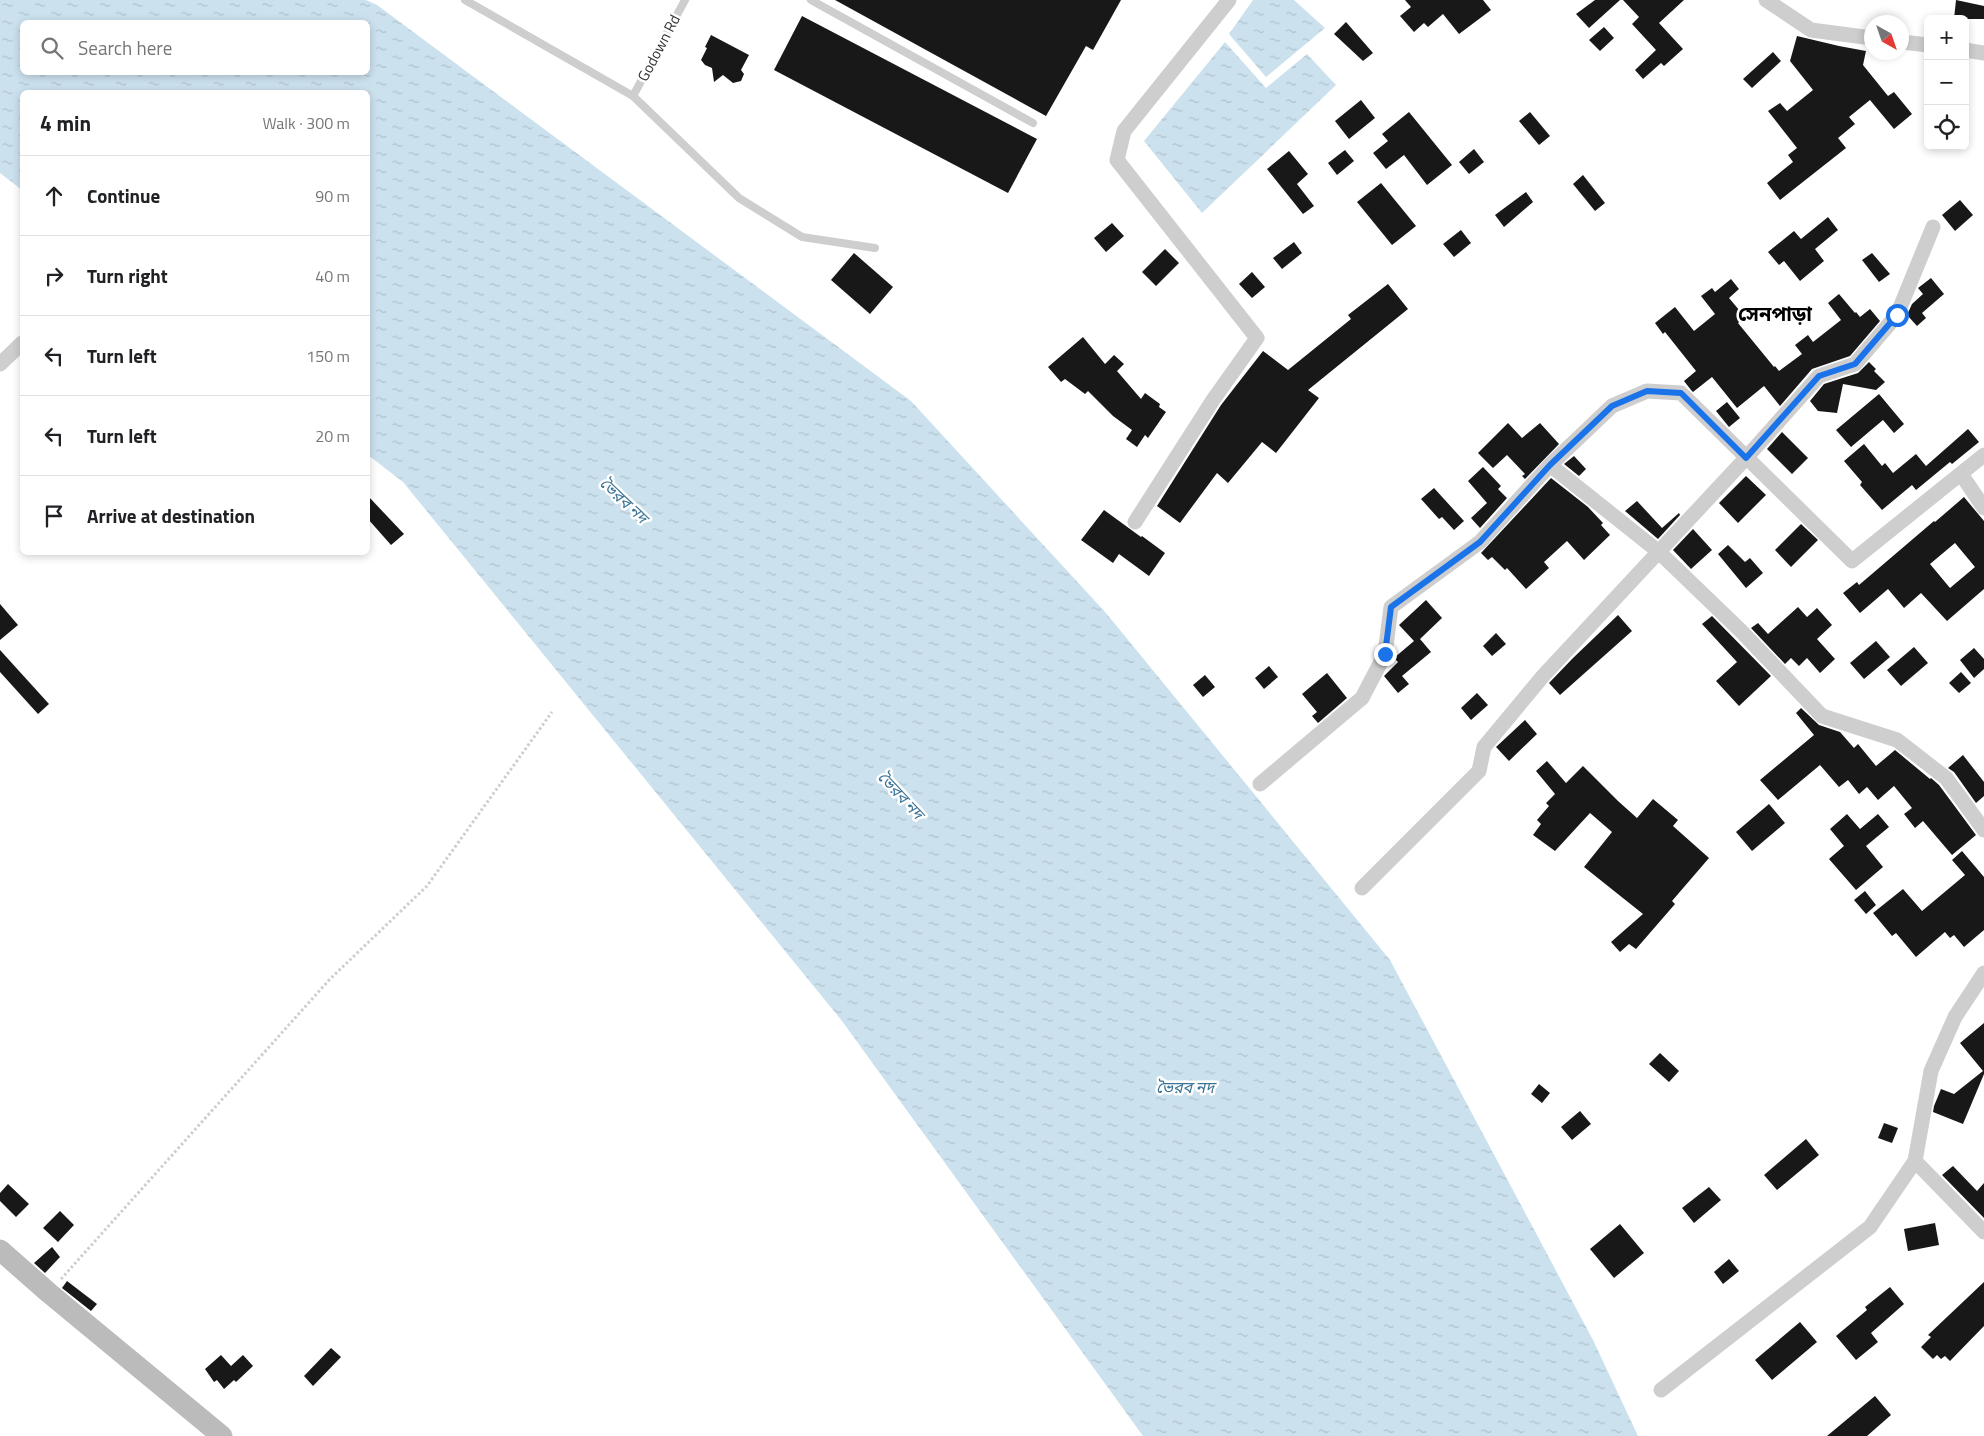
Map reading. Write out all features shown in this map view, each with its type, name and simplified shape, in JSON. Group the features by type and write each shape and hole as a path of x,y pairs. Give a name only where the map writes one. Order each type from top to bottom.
{"main road":[{"path":"0,1250 222,1436"}],"street":[{"path":"1134,522 1213,400 1257,338 1117,160 1124,131 1229,0"},
{"path":"1766,0 1811,30 1864,37"},
{"path":"1909,43 1924,45"},
{"path":"1969,51 1984,53"},
{"path":"1362,888 1479,771 1484,747 1543,676 1746,458 1819,376 1855,364 1897,315 1933,227"},
{"path":"0,364 20,346"},
{"path":"1260,784 1362,698 1385,654 1391,607 1480,542 1550,465 1612,406 1647,391 1681,393 1852,561 1984,455"},
{"path":"1550,465 1659,552 1741,631 1822,716 1897,740 1946,778 1984,830"},
{"path":"1961,474 1984,508"},
{"path":"1661,1390 1870,1227 1915,1161 1931,1071 1955,1017 1984,973"},
{"path":"1915,1161 1984,1232"}],"lane":[{"path":"465,0 633,96 739,198 802,237 875,248"},
{"name":"Godown Rd","path":"633,96 685,0"},
{"path":"811,0 1033,123"}],"path":[{"path":"49,1293 330,979 427,886 552,712"}],"water":[{"name":"ভৈরব নদ","path":"0,0 366,0 377,5 911,401 1106,613 1390,960 1593,1340 1638,1436 1143,1436 842,1021 403,482 370,457 370,90 20,90 20,188 0,173"},
{"path":"1253,0 1294,0 1325,28 1266,77 1229,34"},
{"path":"1225,42 1266,88 1307,54 1336,85 1202,213 1144,141"}],"building":[{"path":"835,0 1121,0 1093,50 1086,46 1046,116"},
{"path":"1405,0 1483,0 1491,10 1459,34 1443,14 1428,27 1424,23 1414,32 1400,16 1411,7"},
{"path":"1595,0 1620,0 1589,28 1576,14"},
{"path":"1623,0 1684,0 1659,23 1683,49 1664,66 1661,63 1643,79 1635,70 1656,50 1632,24 1639,17"},
{"path":"1956,0 1984,6 1984,19 1969,19 1969,15 1954,15"},
{"path":"802,16 1037,139 1008,193 774,70"},
{"path":"1346,22 1373,53 1363,61 1334,34"},
{"path":"1604,27 1614,38 1600,51 1589,40"},
{"path":"711,35 749,55 741,70 744,74 741,81 733,83 723,75 714,82 712,68 705,65 701,60"},
{"path":"1797,36 1864,51 1863,65 1888,96 1894,92 1912,114 1894,129 1870,100 1849,117 1855,124 1838,138 1846,148 1780,200 1767,183 1793,162 1788,155 1797,148 1768,111 1780,103 1787,111 1813,90 1790,61"},
{"path":"1773,52 1781,61 1752,88 1743,79"},
{"path":"1361,100 1375,118 1349,139 1335,121"},
{"path":"1409,112 1452,165 1427,185 1404,155 1386,169 1373,153 1388,141 1382,134"},
{"path":"1530,112 1550,136 1539,145 1519,121"},
{"path":"1474,149 1484,162 1469,174 1459,162"},
{"path":"1345,150 1354,161 1337,175 1328,163"},
{"path":"1289,151 1308,174 1297,184 1314,206 1303,214 1267,169"},
{"path":"1583,175 1605,203 1595,211 1573,184"},
{"path":"1381,183 1416,226 1392,245 1357,202"},
{"path":"1526,192 1533,202 1504,227 1495,215"},
{"path":"1960,200 1973,215 1955,231 1942,215"},
{"path":"1828,217 1838,230 1815,249 1824,261 1800,281 1784,261 1779,265 1768,252 1794,231 1801,239"},
{"path":"1112,223 1124,236 1106,252 1094,238"},
{"path":"1461,230 1471,243 1454,257 1443,244"},
{"path":"1294,242 1302,253 1282,269 1273,258"},
{"path":"1165,249 1179,263 1156,286 1142,272"},
{"path":"854,253 893,287 870,314 831,280"},
{"path":"1872,253 1890,274 1879,282 1862,260"},
{"path":"1252,272 1265,287 1252,298 1239,284"},
{"path":"1931,278 1944,294 1922,313 1926,318 1917,326 1907,315 1912,304 1923,294 1918,288"},
{"path":"1731,279 1739,289 1729,298 1745,317 1738,323 1779,371 1802,354 1795,345 1808,335 1813,342 1841,320 1828,303 1839,294 1860,317 1870,309 1880,321 1850,356 1812,369 1780,406 1764,386 1737,408 1712,377 1693,392 1691,390 1684,381 1696,371 1665,332 1663,334 1655,323 1675,307 1694,331 1715,314 1701,296 1712,288 1715,292"},
{"path":"1388,284 1408,309 1308,390 1319,398 1276,453 1262,442 1228,483 1217,473 1180,523 1157,506 1221,405 1263,351 1288,370 1351,319 1348,315"},
{"path":"1083,337 1105,364 1114,355 1124,364 1117,371 1141,399 1145,393 1160,404 1159,407 1166,412 1148,438 1145,435 1137,447 1126,439 1132,430 1113,416 1088,391 1085,394 1065,379 1061,382 1048,367"},
{"path":"1869,362 1876,369 1874,371 1885,382 1876,390 1843,384 1837,413 1818,411 1810,401 1824,384 1858,373"},
{"path":"1879,394 1904,424 1894,433 1883,420 1851,447 1836,430"},
{"path":"1727,402 1740,418 1729,427 1716,411"},
{"path":"1508,423 1522,438 1540,423 1559,444 1525,479 1522,476 1525,474 1507,455 1493,468 1478,453"},
{"path":"1968,429 1979,442 1952,464 1950,462 1916,490 1912,485 1882,510 1860,485 1862,482 1844,461 1864,444 1882,466 1885,463 1893,473 1916,454 1926,466"},
{"path":"1782,432 1808,458 1792,474 1767,449"},
{"path":"1574,456 1586,469 1579,476 1564,464"},
{"path":"1483,467 1501,486 1498,489 1507,498 1480,528 1471,518 1487,503 1468,481"},
{"path":"1746,476 1766,495 1738,523 1719,503"},
{"path":"1551,478 1588,507 1603,523 1601,525 1610,535 1584,560 1567,541 1544,562 1549,568 1526,589 1507,568 1505,570 1492,557 1488,560 1481,553"},
{"path":"1434,488 1464,521 1454,530 1442,517 1439,519 1421,499"},
{"path":"1964,497 1984,521 1984,589 1947,621 1921,593 1904,608 1888,589 1860,613 1843,593 1857,582 1859,585","holes":["1955,543 1975,567 1950,588 1930,564"]},
{"path":"370,498 404,534 391,545 370,521"},
{"path":"1637,501 1662,528 1679,513 1680,515 1658,539 1625,511"},
{"path":"1104,510 1165,553 1149,576 1119,554 1113,563 1081,540"},
{"path":"1801,524 1818,540 1791,567 1775,550"},
{"path":"1693,529 1712,550 1691,569 1673,550"},
{"path":"1728,545 1745,562 1750,558 1763,573 1746,588 1718,554"},
{"path":"1426,600 1442,618 1420,639 1431,652 1402,676 1409,684 1398,693 1384,676 1398,662 1394,658 1414,641 1399,625"},
{"path":"0,604 18,625 0,640"},
{"path":"1798,607 1807,617 1817,608 1832,625 1817,639 1835,659 1820,673 1807,658 1799,666 1791,658 1785,664 1751,628 1758,623 1768,634"},
{"path":"1618,615 1632,631 1560,695 1549,683"},
{"path":"1712,616 1771,676 1739,706 1716,681 1737,662 1702,624"},
{"path":"1496,633 1506,644 1492,656 1483,646"},
{"path":"1876,641 1890,657 1864,679 1850,663"},
{"path":"1914,647 1928,663 1901,686 1887,670"},
{"path":"1974,648 1984,659 1984,669 1974,678 1960,660"},
{"path":"0,650 49,704 38,714 0,672"},
{"path":"1269,666 1278,677 1264,689 1255,678"},
{"path":"1961,672 1971,683 1959,693 1949,683"},
{"path":"1327,673 1347,698 1318,723 1312,716 1317,712 1302,694"},
{"path":"1205,675 1215,687 1203,697 1193,685"},
{"path":"1477,693 1488,705 1471,720 1461,708"},
{"path":"1801,708 1819,725 1840,732 1854,748 1858,744 1876,766 1895,750 1939,785 1976,835 1952,855 1923,821 1915,828 1904,814 1912,808 1894,786 1878,800 1867,787 1859,794 1848,780 1839,787 1820,765 1778,800 1760,780 1814,735 1796,713"},
{"path":"1525,720 1537,734 1509,761 1496,747"},
{"path":"1963,755 1984,782 1984,796 1976,803 1954,772 1948,768"},
{"path":"1547,761 1566,783 1583,766 1637,818 1653,799 1678,820 1673,826 1709,858 1672,901 1675,904 1636,949 1629,944 1620,952 1611,942 1643,914 1584,867 1612,832 1590,813 1555,851 1533,835 1541,824 1537,820 1549,806 1546,803 1555,794 1536,771"},
{"path":"1769,804 1785,823 1752,851 1736,832"},
{"path":"1847,814 1860,829 1878,814 1889,827 1866,846 1883,867 1856,890 1829,859 1844,846 1830,829"},
{"path":"1962,851 1984,877 1984,930 1964,947 1954,935 1950,938 1945,932 1916,957 1896,933 1892,936 1873,913 1903,889 1922,911 1965,875 1952,860"},
{"path":"1865,891 1876,905 1866,914 1854,900"},
{"path":"1984,1023 1984,1074 1963,1124 1933,1112 1934,1106 1941,1089 1954,1094 1983,1071 1960,1043"},
{"path":"1660,1053 1679,1071 1669,1082 1649,1064"},
{"path":"1539,1084 1550,1093 1542,1103 1531,1094"},
{"path":"1580,1111 1591,1124 1572,1140 1561,1127"},
{"path":"1884,1123 1898,1128 1892,1143 1878,1138"},
{"path":"1806,1139 1819,1155 1777,1190 1764,1175"},
{"path":"1953,1166 1977,1191 1984,1183 1984,1218 1942,1175"},
{"path":"8,1184 29,1204 16,1217 0,1201 0,1193"},
{"path":"1709,1187 1721,1200 1694,1223 1682,1208"},
{"path":"60,1211 74,1225 58,1242 43,1228"},
{"path":"1935,1223 1939,1245 1908,1251 1904,1229"},
{"path":"1620,1224 1644,1253 1614,1278 1590,1249"},
{"path":"52,1247 60,1257 45,1273 34,1263"},
{"path":"1729,1259 1739,1271 1723,1284 1714,1272"},
{"path":"67,1281 97,1304 91,1311 62,1288"},
{"path":"1984,1282 1984,1326 1950,1361 1945,1356 1941,1359 1937,1355 1933,1359 1921,1347 1931,1337 1928,1335"},
{"path":"1890,1287 1904,1304 1871,1333 1878,1342 1856,1360 1836,1336 1867,1310 1865,1307"},
{"path":"1800,1322 1817,1342 1772,1380 1755,1360"},
{"path":"331,1348 341,1357 313,1386 304,1376"},
{"path":"221,1355 231,1366 243,1355 253,1366 236,1382 234,1380 224,1389 217,1380 214,1382 205,1369"},
{"path":"1875,1396 1891,1415 1867,1436 1827,1436"}],"district":[{"name":"সেনপাড়া","path":"1775,314"}],"route":[{"path":"1385,654 1391,607 1480,542 1550,465 1612,406 1647,391 1681,393 1746,458 1819,376 1855,364 1897,315"}]}
